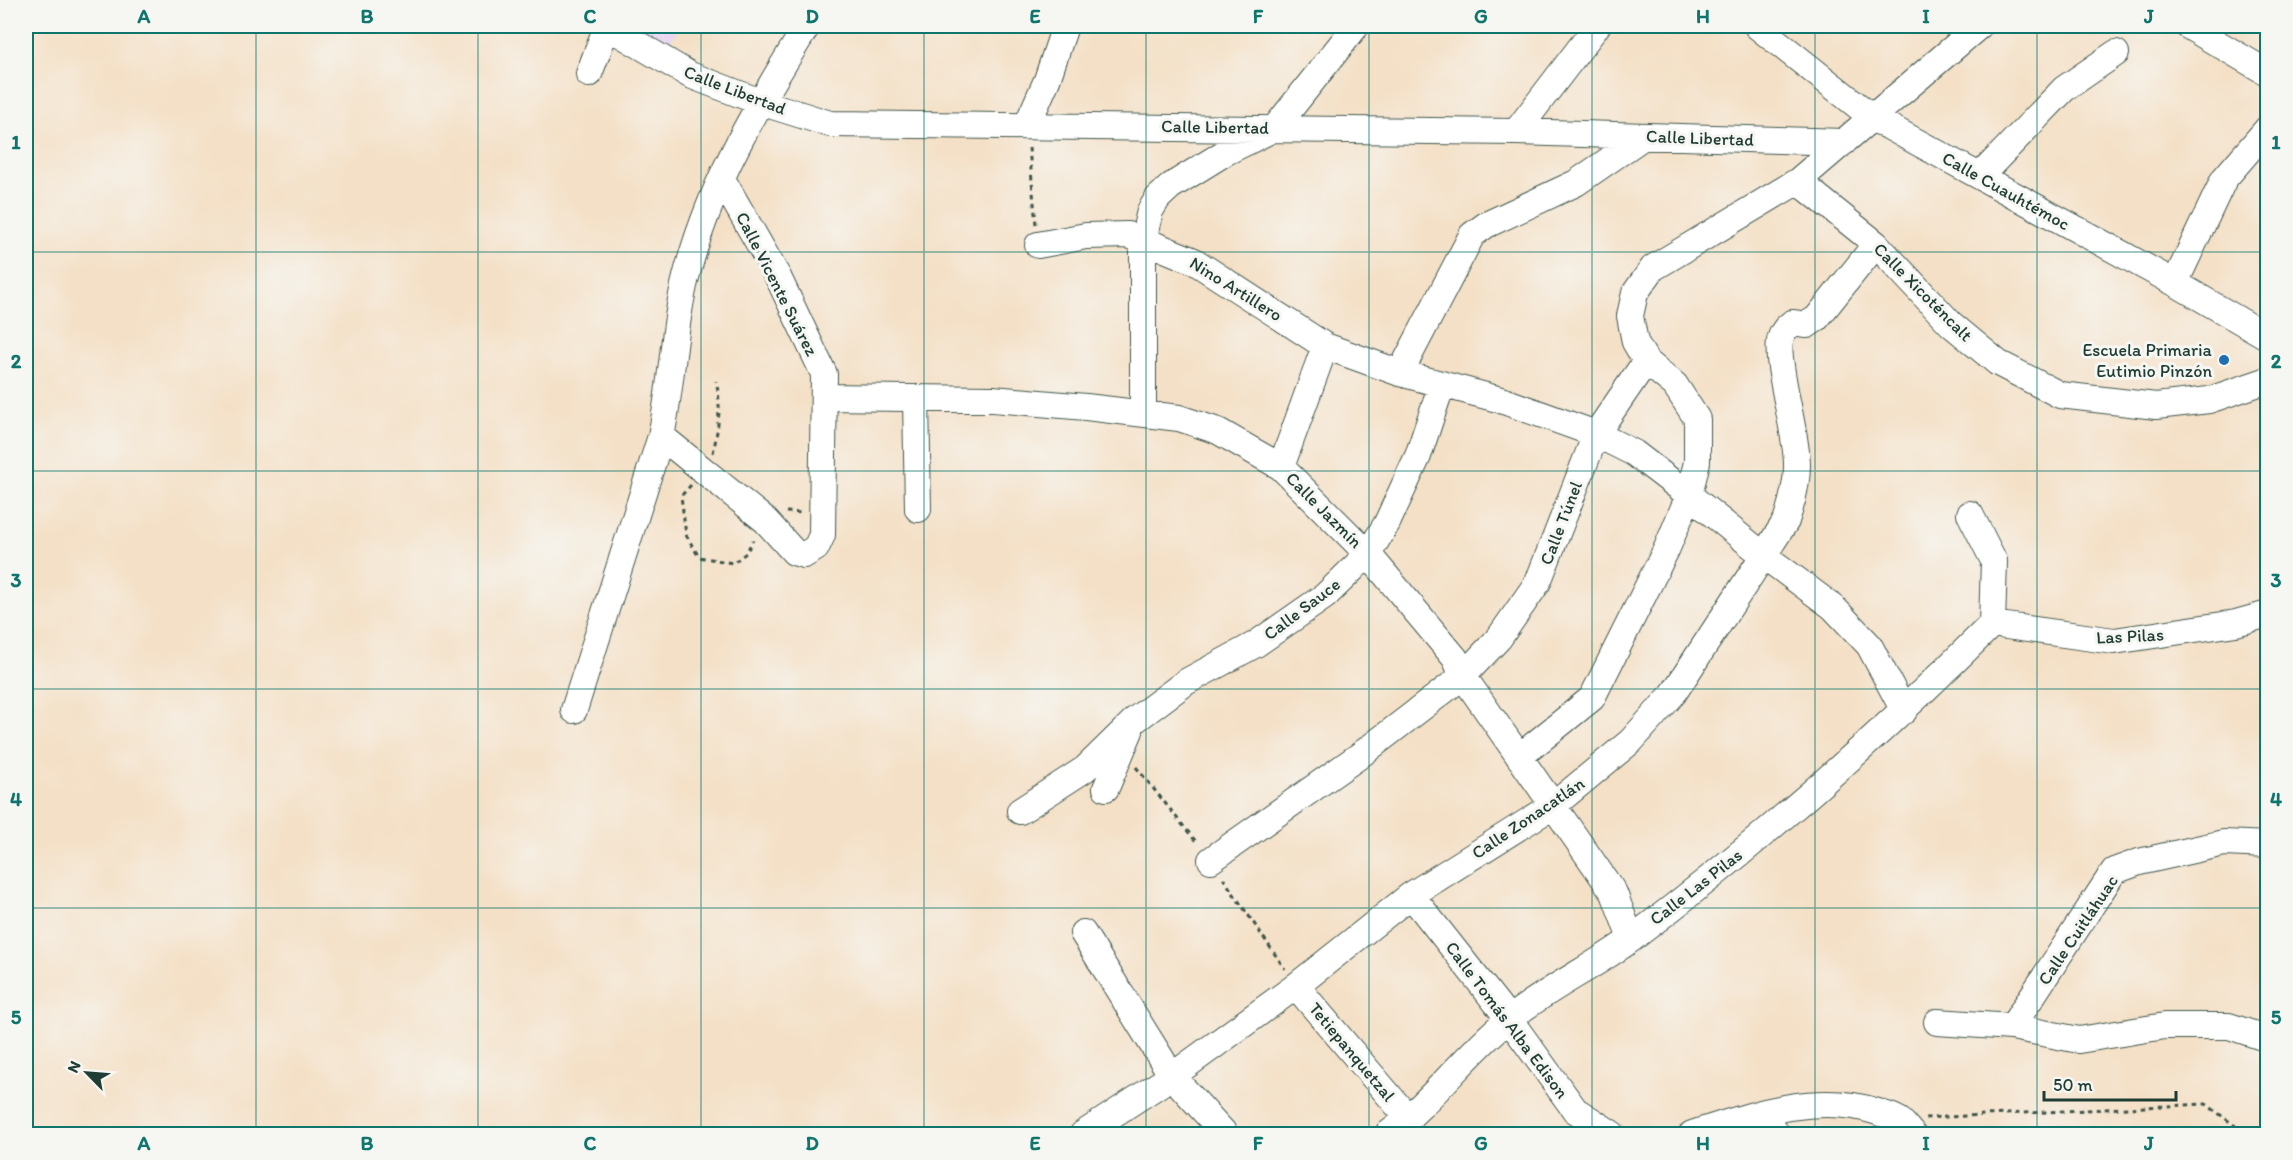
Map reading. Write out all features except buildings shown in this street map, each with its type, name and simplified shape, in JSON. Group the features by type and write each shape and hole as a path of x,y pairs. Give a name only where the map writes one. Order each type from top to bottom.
{"street":[{"path":"589,74 607,26"},
{"name":"Calle Libertad","path":"607,26 690,75 760,102 830,124 1516,132 1844,142"},
{"path":"574,710 621,567 645,479 661,436 669,399 680,304 689,266 704,221 760,102 807,26"},
{"path":"1027,125 1047,80 1065,26"},
{"path":"1143,412 1143,240 1150,212 1158,198 1171,186 1226,152 1275,128 1356,26"},
{"path":"1516,132 1597,26"},
{"name":"Calle Cuauhtémoc","path":"1757,26 1873,118 2175,283 2268,337"},
{"path":"1519,757 1592,698 1667,548 1689,495 1698,450 1697,419 1675,385 1646,362 1635,342 1630,316 1635,293 1653,268 1798,180 1979,26"},
{"path":"2188,26 2268,73"},
{"path":"1980,176 2064,89 2116,53"},
{"path":"2175,283 2224,179 2268,129"},
{"path":"1400,373 1472,235 1486,225 1576,183 1644,136"},
{"name":"Calle Vicente Suárez","path":"661,436 765,521 794,552 804,555 816,548 822,535 824,374 728,166"},
{"name":"Calle Xicoténcalt","path":"1798,180 1876,244 1959,330 1998,363 2060,395 2156,406 2209,400 2268,380"},
{"name":"Nino Artillero","path":"1038,245 1086,236 1128,235 1143,240 1194,261 1324,346 1400,373 1501,400 1596,434 1634,453 1762,555 1833,607 1869,645 1904,711"},
{"name":"Calle Zonacatlán","path":"1083,1134 1172,1076 1296,986 1411,895 1554,805 1631,741 1673,694 1786,521 1794,497 1797,465 1789,404 1779,357 1780,338 1792,323 1807,325 1818,318 1876,244"},
{"path":"1281,466 1324,346"},
{"name":"Calle Túnel","path":"1211,860 1359,756 1463,676 1500,638 1538,582 1596,434 1646,362"},
{"name":"Calle Sauce","path":"1020,811 1085,769 1135,720 1186,682 1256,644 1325,596 1368,554 1387,524 1418,456 1442,384"},
{"name":"Calle Jazmín","path":"824,397 993,399 1143,412 1179,418 1218,431 1281,466 1368,554 1455,658 1463,676 1614,893 1631,939"},
{"path":"916,399 918,508"},
{"path":"1971,514 1994,561 1992,624"},
{"name":"Las Pilas","path":"1992,624 2114,641 2236,623 2268,614"},
{"name":"Calle Las Pilas","path":"1388,1134 1409,1119 1509,1019 1631,939 1715,875 1904,711 1992,624"},
{"path":"1107,788 1135,720"},
{"name":"Calle Cuitláhuac","path":"2012,1027 2114,871 2139,862 2224,843 2268,845"},
{"name":"Calle Tomás Alba Edison","path":"1411,895 1509,1019 1575,1110 1612,1134"},
{"path":"1083,933 1172,1076 1225,1134"},
{"name":"Tetiepanquetzal","path":"1296,986 1409,1119"},
{"path":"1937,1022 2012,1027 2079,1040 2165,1026 2229,1026 2268,1039"},
{"path":"1692,1134 1760,1114 1806,1105 1840,1104 1868,1109 1905,1127"},
{"path":"1760,1114 1777,1134"}],"path":[{"path":"1027,125 1038,245"},
{"path":"1905,1127 2206,1104 2246,1134"}],"shaded area":[{"path":"614,26 680,26 660,58"}],"place":[{"name":"Escuela Primaria Eutimio Pinzón","path":"2224,360"}]}
